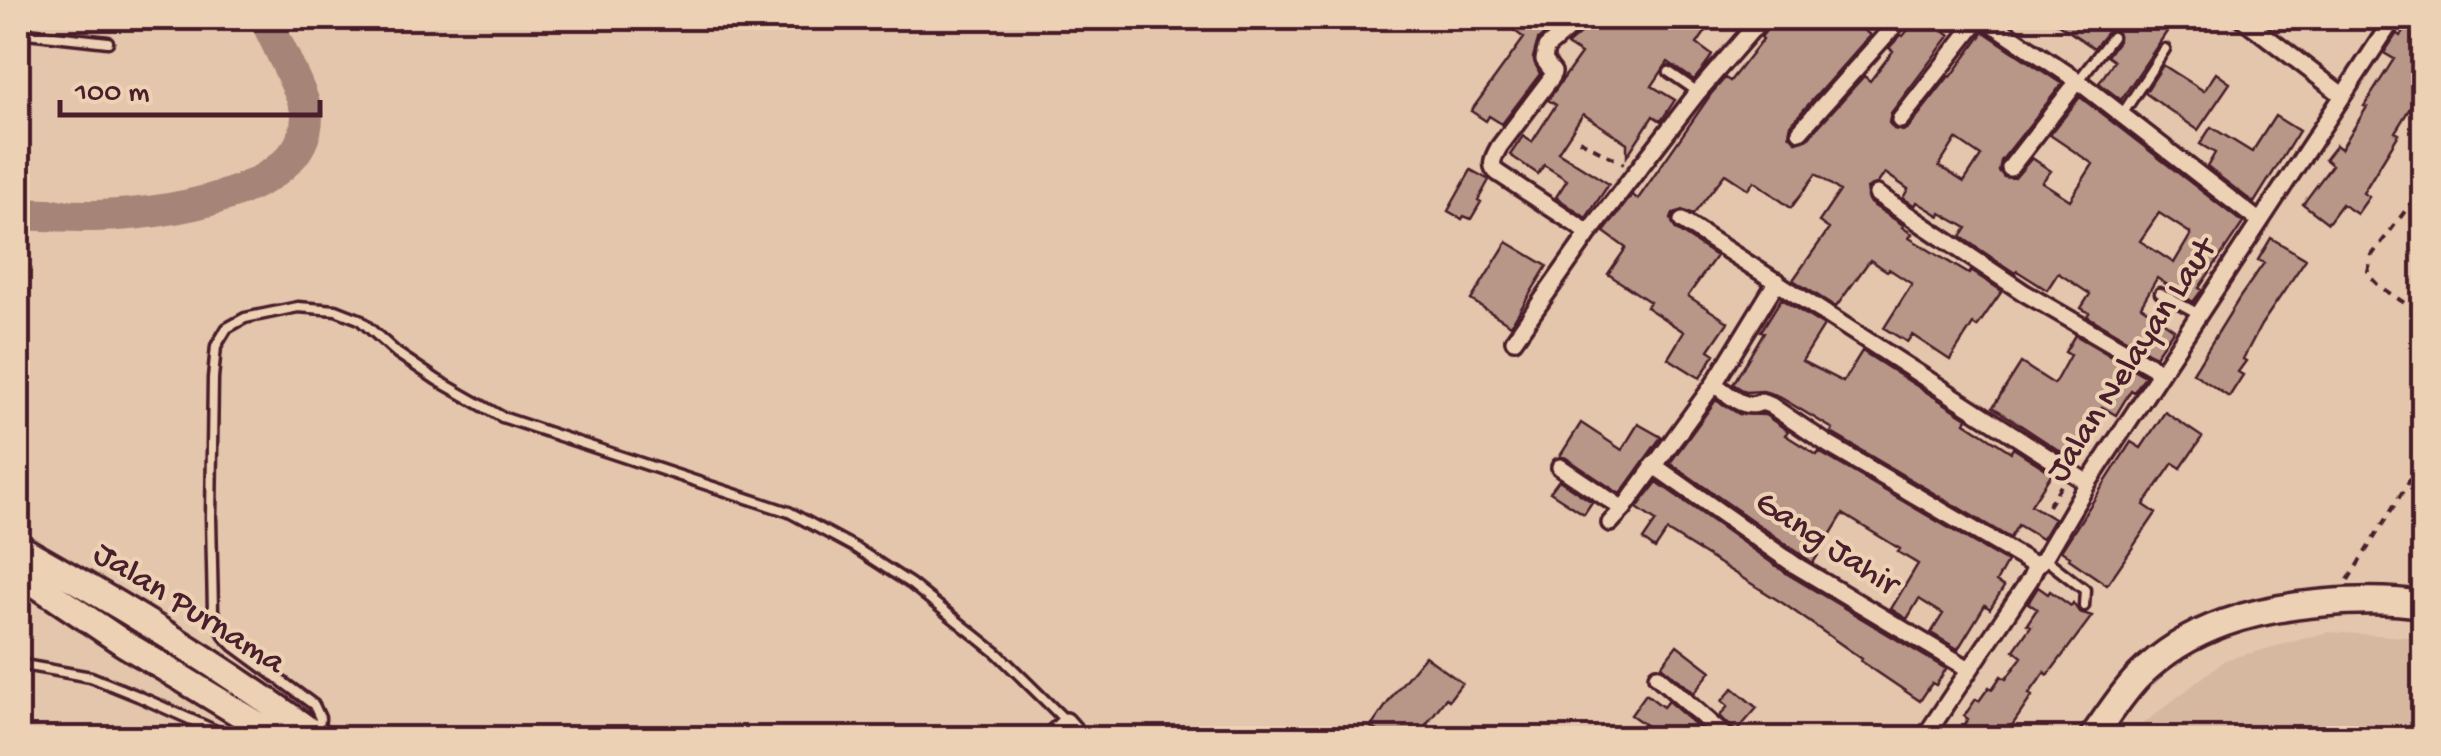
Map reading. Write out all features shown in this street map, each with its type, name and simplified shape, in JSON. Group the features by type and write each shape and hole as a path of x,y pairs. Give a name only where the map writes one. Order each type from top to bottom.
{"main road":[{"name":"Jalan Purnama","path":"18,547 207,662 318,738"},
{"name":"Jalan Purnama","path":"18,572 122,642 280,738"},
{"path":"2092,738 2138,678 2171,649 2226,620 2250,613 2336,602 2388,600 2424,605"}],"street":[{"path":"1581,18 1546,48 1544,60 1552,77 1499,147 1492,164 1493,170 1589,233"},
{"path":"1514,340 1589,233 1698,92 1762,18"},
{"path":"1800,131 1901,18"},
{"path":"1900,120 1982,18 2078,81 2260,222"},
{"path":"2242,18 2341,94"},
{"name":"Jalan Nelayan Laut","path":"1924,738 2394,18"},
{"path":"2010,168 2078,81"},
{"path":"1877,194 2023,292 2161,372"},
{"path":"1682,221 2088,483"},
{"path":"1610,524 1714,384 1776,281"},
{"path":"1714,384 1746,406 1761,402 1770,405 1829,445 2040,562"},
{"name":"Gang Jahir","path":"1653,465 1795,565 1969,669"},
{"path":"1560,466 1623,509"},
{"path":"1657,676 1727,738"},
{"path":"1048,738 1066,721 1081,738"}],"lane":[{"path":"18,32 108,42"},
{"path":"2078,81 2112,38"},
{"path":"2121,116 2165,48"},
{"path":"1669,72 1698,92"},
{"path":"2160,292 2199,314"},
{"path":"318,738 320,718 314,704 234,646 224,636 213,611 211,517 216,346 227,328 244,318 298,307 336,310 359,319 397,353 502,417 789,512 911,584 997,653 1066,721"},
{"path":"2040,562 2085,590 2084,606"},
{"path":"18,664 91,677 232,738"}],"path":[{"path":"1579,140 1637,171"},
{"path":"2424,186 2372,255 2368,271 2379,286 2424,316"},
{"path":"2336,602 2424,457"},
{"path":"2048,506 2070,472"}],"shaded area":[{"path":"2328,632 2423,638 2423,738 2129,738 2225,660"}],"building":[{"path":"1498,18 1564,18 1538,40 1533,58 1540,74 1502,124 1489,116 1486,121 1471,111 1524,38"},
{"path":"1592,18 1715,18 1697,44 1712,55 1706,65 1694,80 1668,62 1652,86 1675,100 1661,121 1653,116 1627,156 1627,143 1583,114 1558,152 1609,184 1586,218 1556,197 1567,180 1544,165 1538,174 1510,155 1523,136 1532,142 1556,105 1548,100 1581,54 1567,45 1588,27"},
{"path":"1773,18 1848,18 1870,35 1791,124 1789,134 1797,142 1808,138 1864,76 1870,81 1893,51 1889,48 1918,18 1928,18 1950,35 1891,113 1889,123 1894,129 1903,131 1909,127 1984,32 2062,84 2001,161 1999,171 2004,177 2015,178 2032,158 2051,171 2042,182 2070,200 2093,164 2050,135 2080,97 2243,223 2193,302 2157,278 2141,306 2174,329 2155,356 2087,316 2089,313 2081,308 2090,294 2058,273 2047,290 2015,273 1961,237 1967,228 1903,198 1908,189 1885,173 1867,189 1870,203 1903,225 1912,234 1909,238 2002,291 1977,327 1973,324 1950,360 1912,335 1907,342 1884,328 1912,284 1889,269 1870,260 1836,307 1793,280 1829,229 1819,222 1840,191 1816,174 1791,208 1754,181 1748,189 1725,174 1693,215 1682,210 1671,219 1676,230 1716,256 1688,296 1728,322 1709,350 1715,354 1700,378 1668,358 1684,332 1646,307 1650,302 1608,274 1626,248 1604,232 1632,195 1638,199 1711,94 1725,78 1730,81","holes":["1956,139 1981,156 1964,182 1939,166","2159,213 2190,233 2174,263 2140,241"]},
{"path":"2049,18 2149,18 2168,30 2121,100 2099,83 2114,61 2107,56 2118,41 2117,32 2108,31 2094,48"},
{"path":"2413,18 2424,18 2424,110 2413,103 2363,193 2369,197 2357,214 2342,204 2328,223 2303,204 2332,165 2325,159 2336,145 2341,149 2394,59 2384,53"},
{"path":"2163,65 2204,91 2216,73 2230,83 2198,130 2145,93"},
{"path":"2275,116 2299,131 2254,203 2207,167 2215,153 2200,144 2211,127 2252,152"},
{"path":"1471,170 1489,180 1471,219 1462,219 1448,211"},
{"path":"2271,238 2306,259 2261,325 2238,372 2243,375 2229,397 2193,373 2264,263 2258,260"},
{"path":"1507,242 1547,266 1511,325 1471,300"},
{"path":"1781,299 1824,326 1802,361 1843,382 1862,351 1967,418 1965,422 2011,452 2013,448 2052,473 2031,505 2054,519 2042,539 2018,525 2010,538 1831,433 1833,429 1776,395 1746,392 1733,384"},
{"path":"2075,335 2145,376 2116,415 2102,407 2069,457 1993,407 2021,363 2054,384 2070,355 2065,352"},
{"path":"1716,400 1739,414 1765,415 1788,431 1785,435 1817,455 1819,452 2007,562 1996,582 2004,587 1990,609 1985,605 1958,649 1931,633 1943,614 1919,599 1907,619 1891,609 1918,564 1898,552 1900,549 1843,514 1813,563 1670,463"},
{"path":"2165,412 2202,437 2181,468 2173,463 2144,505 2156,513 2107,585 2061,551 2131,442 2141,448"},
{"path":"1581,423 1622,450 1638,424 1661,437 1620,494 1560,456"},
{"path":"1559,480 1592,502 1584,514 1550,492"},
{"path":"1657,482 1789,575 1946,669 1936,685 1932,683 1920,701 1784,604 1667,531 1655,549 1643,540 1656,521 1637,508"},
{"path":"2038,587 2092,616 2029,694 2032,696 2008,738 1954,738 1976,699 1979,701 2001,676 2006,679 2022,657 2014,650 2031,626 2027,624 2037,609 2028,603"},
{"path":"1677,645 1711,671 1694,693 1661,666"},
{"path":"1425,656 1462,683 1416,738 1389,738 1371,727"},
{"path":"1733,688 1757,708 1736,732 1720,716 1728,706 1722,701"},
{"path":"1646,694 1663,707 1668,701 1711,738 1641,738 1650,728 1631,715"}],"waterway":[{"path":"18,214 121,215 188,205 256,183 282,166 300,144 307,116 265,18"}]}
